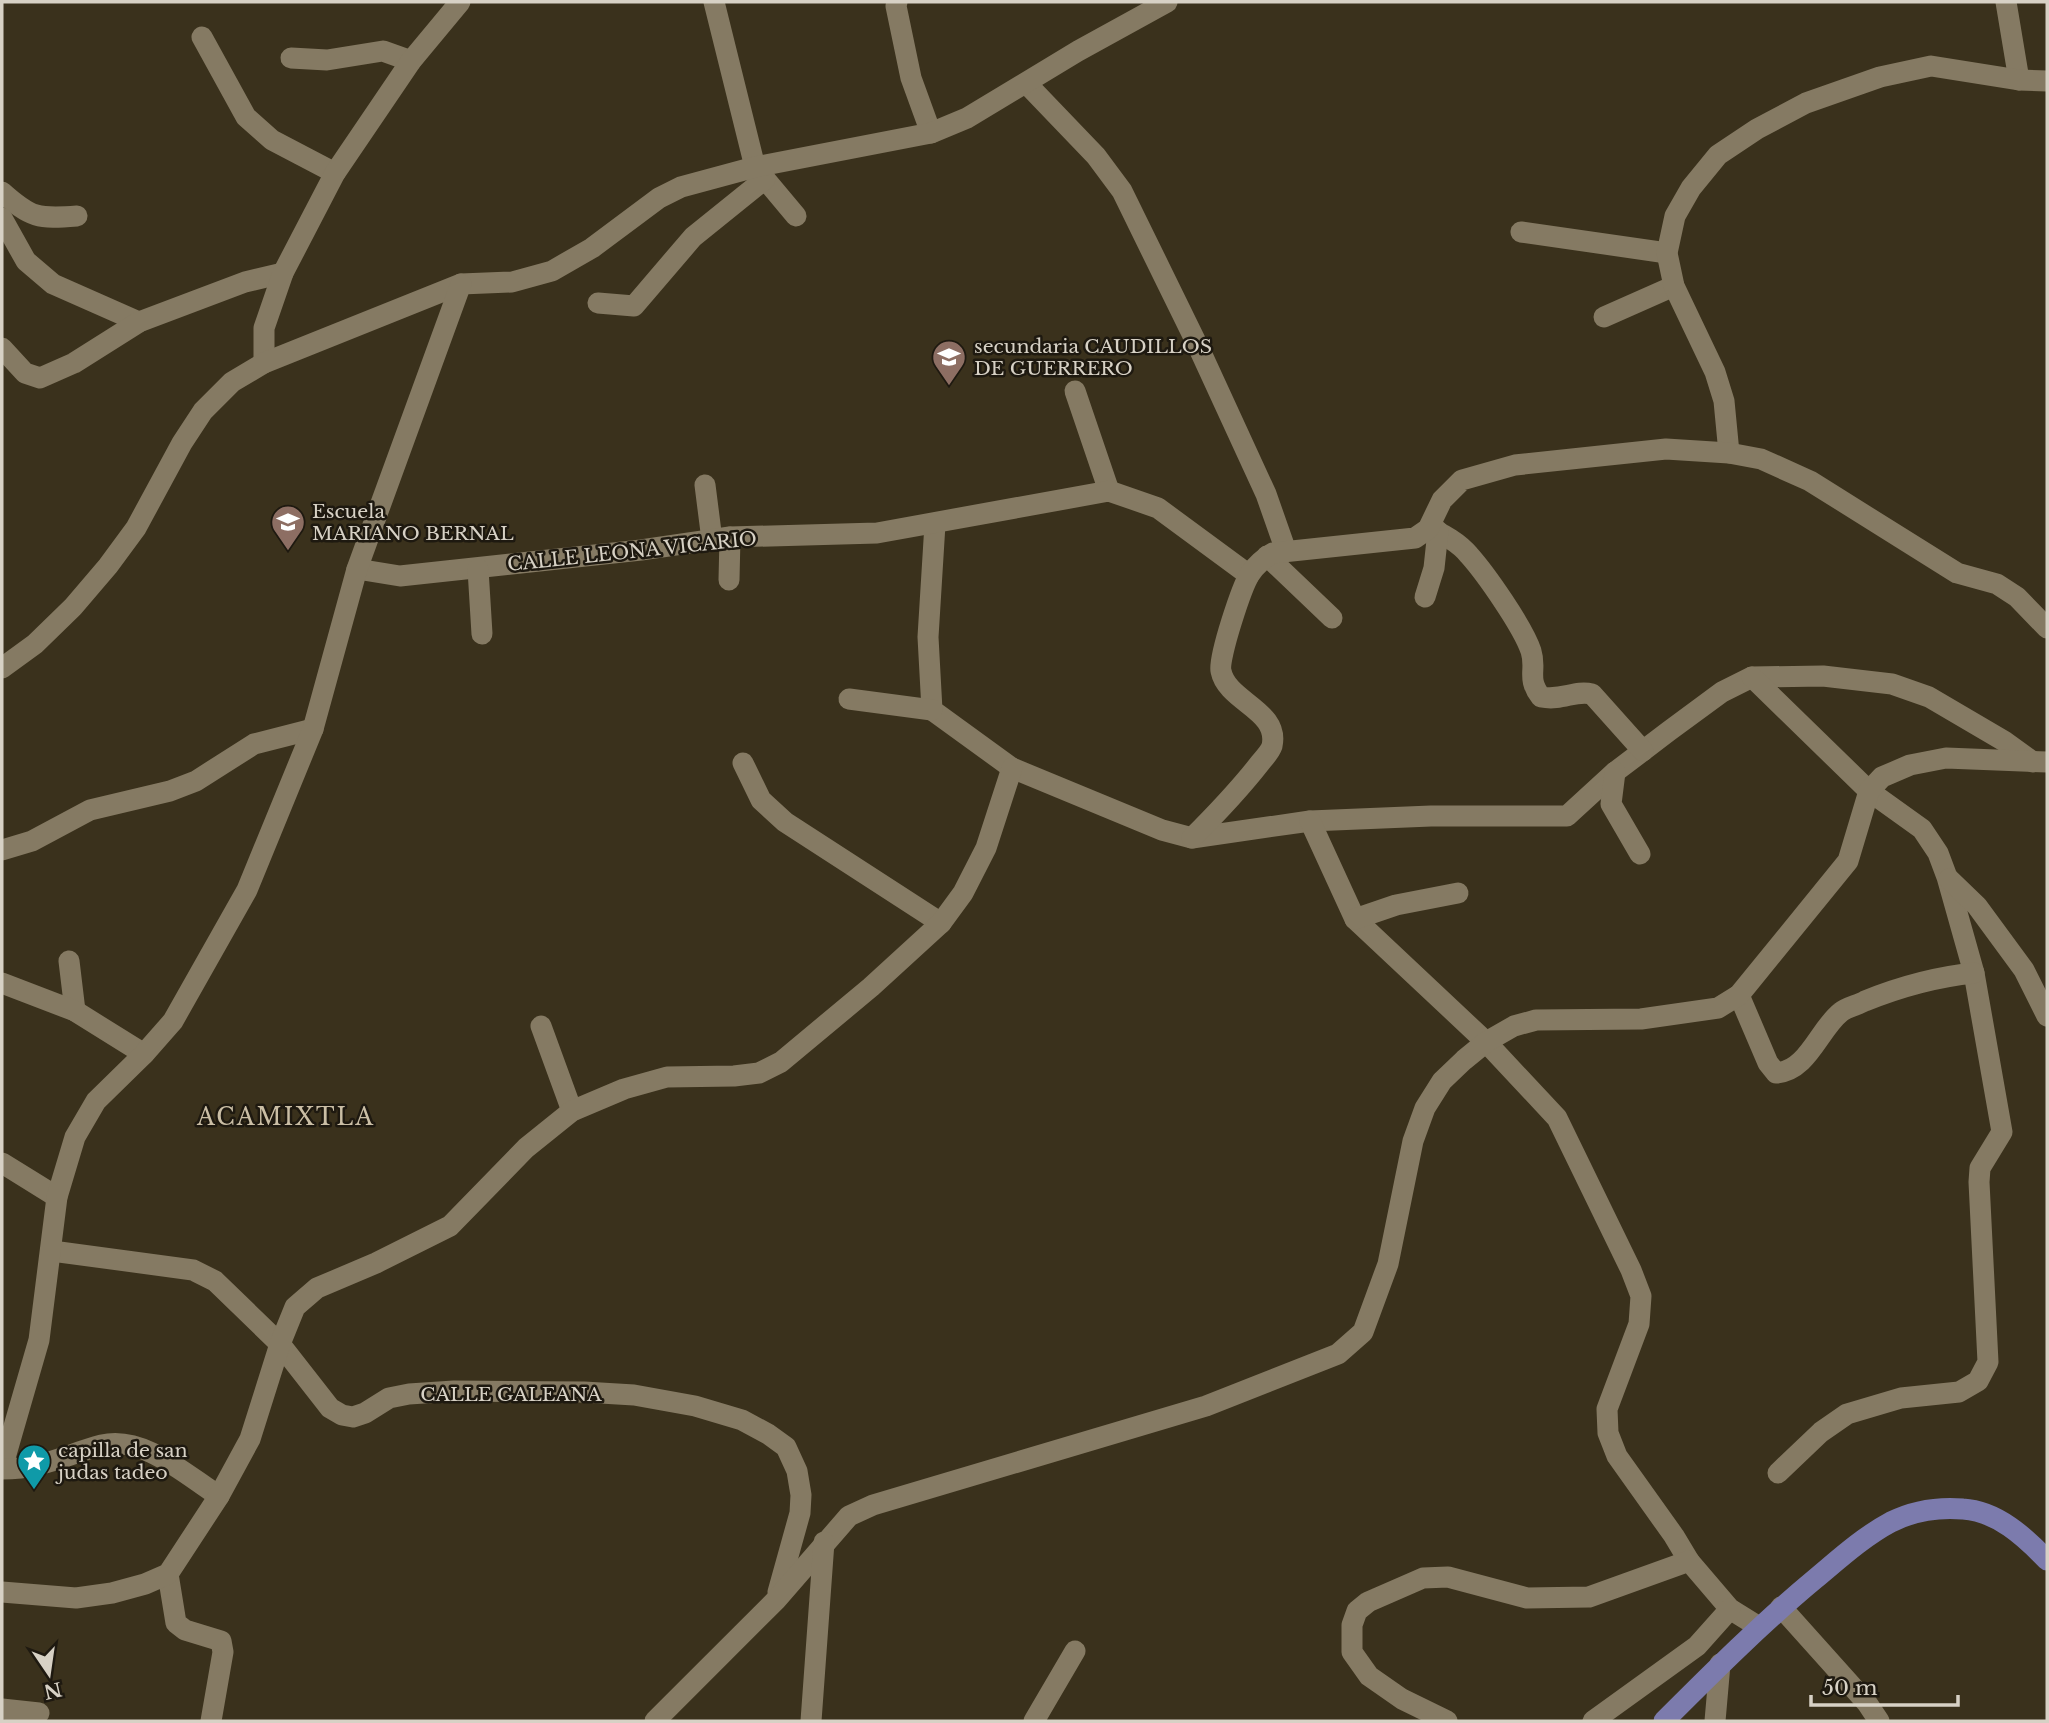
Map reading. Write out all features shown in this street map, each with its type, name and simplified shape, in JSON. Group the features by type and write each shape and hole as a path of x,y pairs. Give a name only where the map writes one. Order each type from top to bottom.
{"main road":[{"path":"1664,1721 1781,1607 1854,1546 1892,1522 1925,1510 1966,1508 1997,1518 2026,1538 2047,1560"}],"street":[{"path":"264,363 264,328 283,273 335,173 411,61 460,2"},
{"path":"714,2 760,173 796,216"},
{"path":"897,2 911,78 931,132"},
{"path":"2,668 35,644 73,607 108,566 136,528 182,443 203,411 232,383 264,363 461,284 512,282 552,271 592,248 659,198 681,187 760,173 931,132 967,118 1078,51 1167,2"},
{"path":"2006,2 2019,79"},
{"path":"202,37 246,117 272,140 335,173"},
{"path":"291,58 327,60 383,51 411,61"},
{"path":"1729,453 1724,401 1715,372 1674,286 1667,253 1675,216 1691,188 1718,155 1757,129 1806,103 1880,77 1931,66 2047,81"},
{"path":"1026,83 1096,156 1122,191 1266,494 1277,554 1332,618"},
{"path":"598,303 634,306 692,237 760,173"},
{"path":"2,192 23,211 46,219 77,216"},
{"path":"2,218 26,261 53,284 139,322"},
{"path":"1521,232 1667,253"},
{"path":"2,348 24,373 40,378 74,363 139,322 245,282 283,273"},
{"path":"219,1496 164,1460 137,1446 105,1444 41,1466 26,1469 2,1468 39,1340 57,1197 75,1137 96,1101 173,1021 247,890 313,729 357,569 461,284"},
{"path":"1604,317 1674,286"},
{"path":"1075,391 1109,491"},
{"path":"1425,597 1434,568 1433,530 1442,500 1462,480 1515,466 1666,449 1729,453 1761,459 1810,481 1957,573 1997,584 2017,597 2047,628"},
{"path":"705,485 721,539 729,580"},
{"name":"CALLE LEONA VICARIO","path":"357,569 400,576 721,539 877,533 1109,491 1158,508 1249,575"},
{"path":"932,710 928,637 935,524"},
{"path":"1192,838 1235,795 1272,748 1272,732 1264,717 1230,690 1220,670 1222,649 1249,575 1277,554 1415,538 1433,530"},
{"path":"1433,530 1468,553 1521,631 1532,655 1532,686 1541,697 1556,700 1583,692 1592,694 1643,751"},
{"path":"478,569 482,634"},
{"path":"849,699 932,710 1012,768 1162,830 1192,838 1310,821 1431,816 1567,816 1615,772 1722,692 1752,677 1822,676 1892,684 1929,697 2040,762"},
{"path":"1752,677 1869,790 1922,829 1938,853 1974,973 2002,1132 1980,1168 1988,1362 1978,1381 1959,1392 1901,1398 1847,1414 1821,1432 1778,1473"},
{"path":"2,850 32,841 90,810 170,791 196,781 254,744 313,729"},
{"path":"655,1721 776,1600 849,1516 873,1505 1206,1406 1338,1354 1363,1332 1388,1264 1413,1141 1425,1108 1442,1081 1486,1042 1514,1026 1536,1020 1641,1018 1718,1008 1739,995 1848,861 1869,790 1882,777 1910,765 1946,758 2040,762"},
{"path":"743,763 761,800 785,822 941,923"},
{"path":"2,1592 76,1598 112,1593 168,1574 219,1496 250,1438 280,1344 295,1307 317,1288 376,1263 450,1226 526,1148 572,1111 624,1089 667,1077 759,1073 781,1062 871,987 941,923 963,894 986,848 1012,768"},
{"path":"1615,772 1611,804 1640,854"},
{"path":"1310,821 1355,919 1486,1042 1557,1118 1632,1270 1641,1296 1639,1324 1607,1409 1608,1433 1616,1457 1689,1561 1730,1609 1759,1627"},
{"path":"1947,877 1977,906 2024,970 2047,1016"},
{"path":"1355,919 1396,905 1458,893"},
{"path":"69,961 75,1011"},
{"path":"1739,995 1768,1063 1776,1073 1786,1072 1800,1062 1841,1012 1884,993 1934,977 1974,973"},
{"path":"2,983 75,1011 144,1054"},
{"path":"541,1026 572,1111"},
{"path":"2,1163 57,1197"},
{"name":"CALLE GALEANA","path":"51,1251 193,1270 215,1281 280,1344 330,1408 342,1415 353,1417 389,1398 409,1394 454,1391 583,1392 634,1395 695,1406 751,1425 786,1447 797,1471 801,1495 800,1513 776,1600"},
{"path":"811,1721 824,1542"},
{"path":"1447,1721 1402,1699 1369,1676 1352,1652 1352,1625 1357,1611 1368,1602 1423,1578 1448,1577 1527,1598 1590,1597 1689,1561"},
{"path":"168,1574 176,1623 185,1630 220,1641 223,1652 211,1721"},
{"path":"1781,1607 1867,1703 1879,1721"},
{"path":"1592,1721 1697,1646 1730,1609"},
{"path":"1034,1721 1075,1651"},
{"path":"1715,1721 1720,1664"},
{"path":"2,1709 39,1713"}],"place":[{"name":"secundaria CAUDILLOS DE GUERRERO","path":"949,387"},
{"name":"Escuela MARIANO BERNAL","path":"288,552"},
{"name":"capilla de san judas tadeo","path":"34,1491"}],"district":[{"name":"ACAMIXTLA","path":"286,1117"}]}
